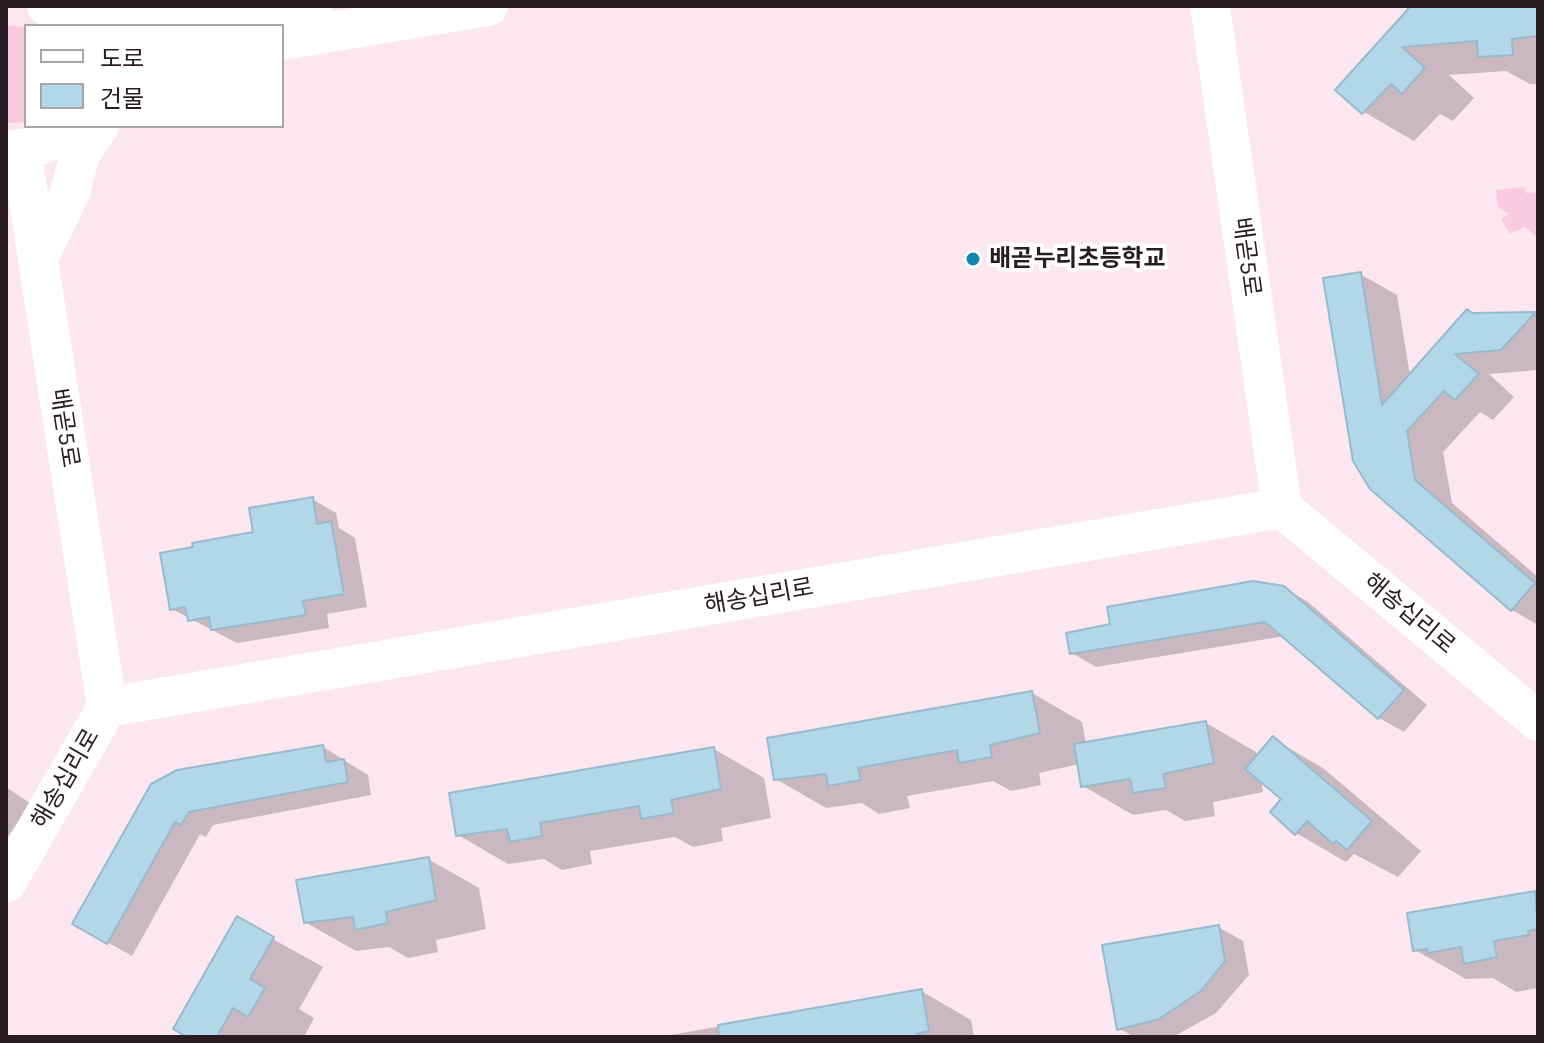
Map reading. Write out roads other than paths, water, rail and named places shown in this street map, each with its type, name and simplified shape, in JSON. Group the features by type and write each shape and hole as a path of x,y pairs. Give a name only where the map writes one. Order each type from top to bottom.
{"street":[{"path":"47,6 70,24"},
{"path":"92,6 141,19 194,24"},
{"path":"244,24 357,6"},
{"path":"284,40 488,6"},
{"path":"1189,6 1216,48 1240,6"},
{"name":"배곧5로","path":"1210,6 1282,508"},
{"name":"배곧5로","path":"66,128 59,136 35,148 13,150 38,258 107,707"},
{"path":"38,258 71,190 79,156 98,128"},
{"path":"6,205 38,258"},
{"name":"해송십리로","path":"6,883 107,707 1282,508 1538,721"}],"place":[{"name":"배곧누리초등학교","path":"973,259"}]}
